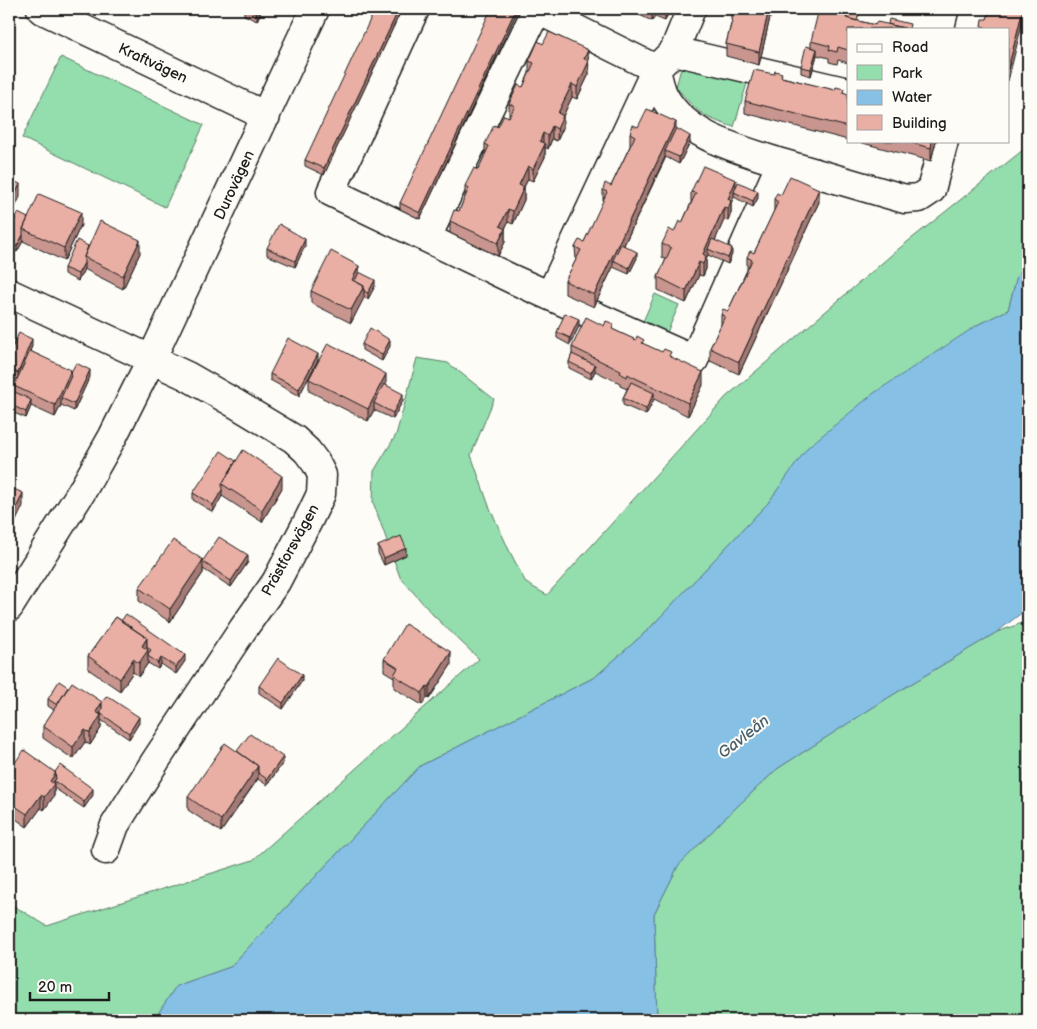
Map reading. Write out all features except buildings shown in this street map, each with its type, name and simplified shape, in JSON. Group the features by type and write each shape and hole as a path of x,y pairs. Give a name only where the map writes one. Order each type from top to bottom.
{"street":[{"name":"Kraftvägen","path":"40,9 266,116"},
{"name":"Durovägen","path":"9,607 113,436 151,360 315,9"},
{"path":"415,9 331,192 550,296 694,360 781,163"},
{"path":"427,237 536,9 665,60 847,92"},
{"path":"550,296 691,9"},
{"path":"970,28 975,9"},
{"path":"665,60 660,87 665,98 679,117 697,131 726,144 781,163 905,198 919,198 931,190 944,142"},
{"path":"9,293 151,360"},
{"name":"Prästforsvägen","path":"106,850 115,825 151,768 243,628 276,582 310,520 321,494 322,475 307,451 294,439 187,376 151,360"}],"green space":[{"path":"61,57 204,125 165,207 22,138"},
{"path":"686,65 748,80 734,127 701,113 676,87 681,68"},
{"path":"1028,146 1028,265 1017,276 1008,310 979,324 809,447 768,503 648,630 595,677 420,766 230,967 176,986 154,1020 9,1020 9,903 47,926 253,860 479,659 433,615 400,577 373,502 374,471 396,435 417,358 448,363 494,399 471,455 489,506 526,583 547,595 726,397 896,251"},
{"path":"655,294 679,305 665,337 641,326"},
{"path":"1028,621 1028,1020 657,1020 654,914 678,866 777,769 886,699 997,632"}],"water":[{"name":"Gavleån","path":"1028,265 1028,608 997,632 886,699 777,769 678,866 654,914 657,1020 154,1020 176,986 230,967 420,766 595,677 648,630 768,503 808,447 874,393 979,324 1008,310 1017,276"}]}
